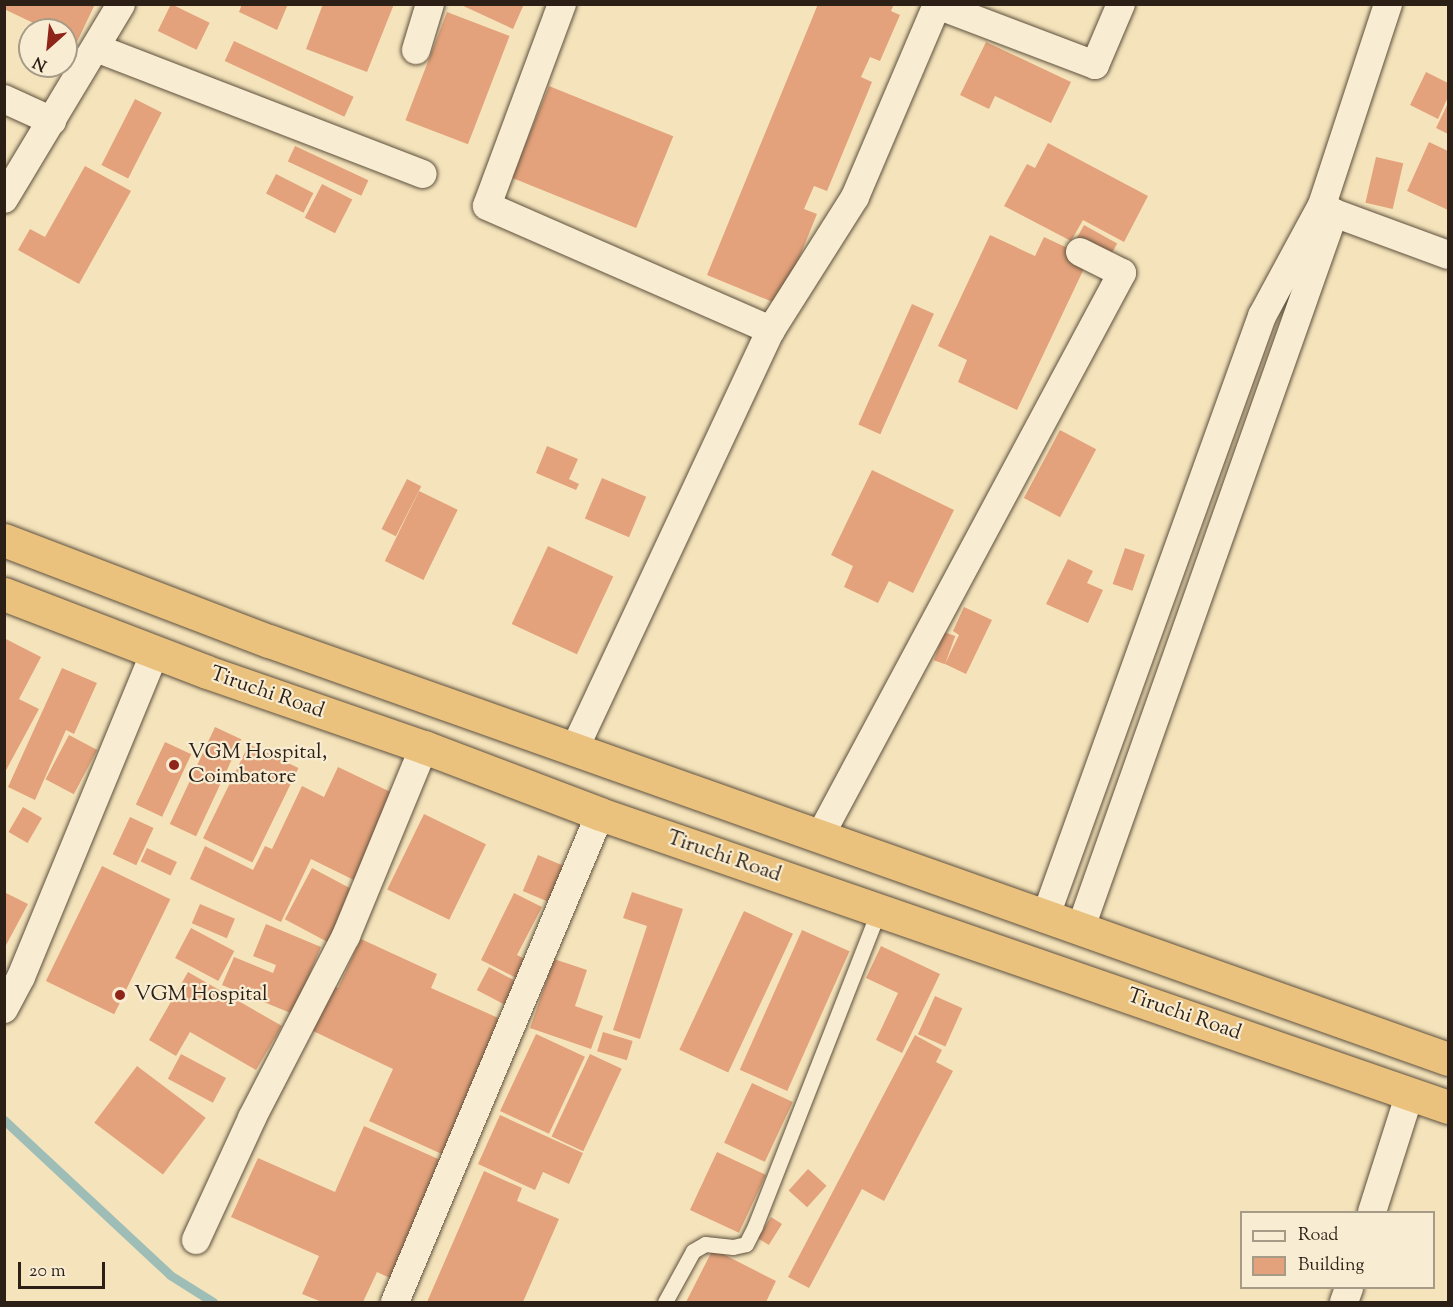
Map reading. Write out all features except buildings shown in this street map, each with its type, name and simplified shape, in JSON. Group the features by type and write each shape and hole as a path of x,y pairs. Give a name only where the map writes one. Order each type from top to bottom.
{"highway":[{"path":"4,540 259,638 574,750 734,804 1045,918 1449,1059"},
{"name":"Tiruchi Road","path":"4,594 155,652 424,747 600,814 1449,1107"}],"street":[{"path":"4,199 121,4"},
{"path":"416,50 430,4"},
{"path":"562,4 487,206 771,330"},
{"path":"574,750 771,330 855,197 938,5 1095,65 1121,4"},
{"path":"1080,930 1328,209 1388,4"},
{"path":"96,48 422,174"},
{"path":"4,99 52,121"},
{"path":"1328,209 1449,255"},
{"path":"1045,918 1262,316 1328,209"},
{"path":"820,836 1122,273 1080,252"},
{"path":"4,1009 21,977 155,652"},
{"path":"196,1240 252,1118 346,936 424,747"},
{"path":"395,1302 600,814"},
{"path":"1372,1211 1410,1093"}],"lane":[{"path":"664,1302 693,1251 705,1244 733,1247 746,1244 879,910"}],"waterway":[{"path":"4,1120 170,1275 213,1302"}],"place":[{"name":"VGM Hospital, Coimbatore","path":"174,765"},
{"name":"VGM Hospital","path":"120,995"}]}
